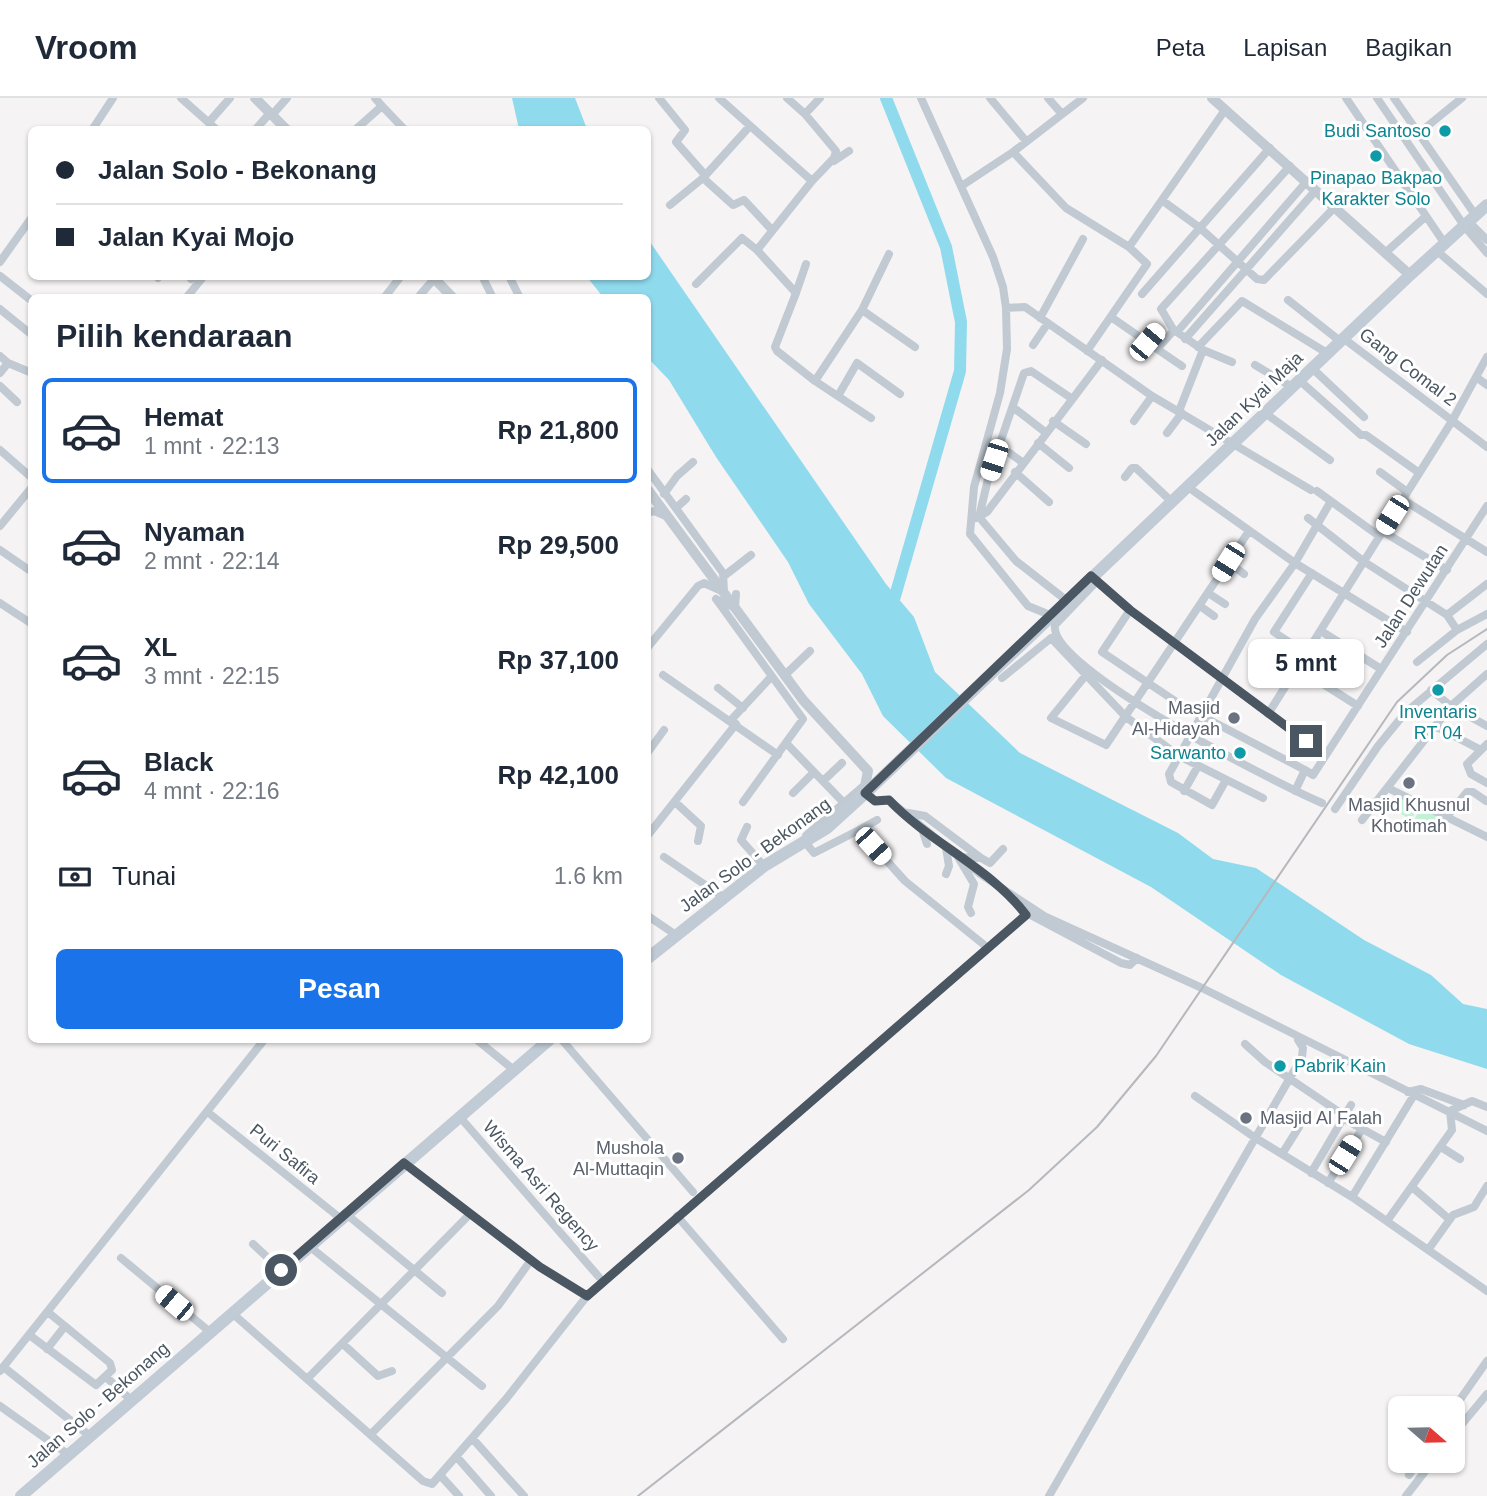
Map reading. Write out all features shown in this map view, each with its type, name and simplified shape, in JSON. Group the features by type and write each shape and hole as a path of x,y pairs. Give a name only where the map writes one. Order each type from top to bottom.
{"main road":[{"name":"Jalan Kyai Maja","path":"881,779 1066,600 1094,579 1409,275 1487,205"},
{"name":"Jalan Solo - Bekonang","path":"651,956 764,866 827,828 881,779"},
{"name":"Jalan Solo - Bekonang","path":"21,1496 546,1043"}],"street":[{"path":"95,126 113,98"},
{"path":"181,98 214,126"},
{"path":"209,122 230,98"},
{"path":"255,98 283,126"},
{"path":"259,126 287,98"},
{"path":"375,98 401,126"},
{"path":"659,98 685,130 677,140 678,145 704,177 733,205 744,200 772,230"},
{"path":"719,98 812,181"},
{"path":"757,250 812,181 834,158 836,149 787,98"},
{"path":"805,114 820,98"},
{"path":"921,98 963,185 993,257 1003,287 1006,308 1007,349 1000,393 974,487 970,534 1028,606 1048,618"},
{"path":"990,98 1026,141"},
{"path":"1048,98 1062,114"},
{"path":"963,185 1013,152 1083,98"},
{"path":"1212,98 1409,275"},
{"path":"1346,98 1425,217 1441,248 1487,294"},
{"path":"1377,98 1470,222 1487,240"},
{"path":"1394,98 1419,133 1487,253"},
{"path":"1419,133 1462,98"},
{"path":"360,126 382,106"},
{"path":"1129,247 1225,110"},
{"path":"670,205 704,177 750,126"},
{"path":"1142,294 1270,148"},
{"path":"812,181 849,151"},
{"path":"1013,152 1066,208 1129,247 1145,261 1147,268 1087,351"},
{"path":"1232,362 1200,349 1185,339 1175,331 1161,309 1290,166"},
{"path":"1157,349 1307,181"},
{"path":"1185,339 1317,190"},
{"path":"1163,201 1200,228 1258,279 1270,278 1335,207"},
{"path":"1385,253 1425,217"},
{"path":"0,262 28,223"},
{"path":"696,284 741,238 757,250 796,293"},
{"path":"1033,345 1083,239"},
{"path":"815,381 862,310 890,254"},
{"path":"806,264 775,349 815,381 871,418"},
{"path":"0,276 28,298"},
{"path":"189,294 201,280"},
{"path":"387,294 398,280"},
{"path":"420,294 431,280"},
{"path":"435,280 448,294"},
{"name":"Gang Comal 2","path":"1288,300 1487,446"},
{"path":"1167,433 1180,412 1200,349 1242,301 1327,353"},
{"path":"1006,308 1020,305 1152,396 1447,570"},
{"path":"0,309 28,332"},
{"path":"862,310 915,348"},
{"path":"1111,317 1182,366"},
{"path":"1147,342 1157,330"},
{"path":"0,356 8,363 28,371"},
{"path":"1268,714 1452,421 1487,357"},
{"path":"970,520 987,512 1071,397 1102,360"},
{"path":"0,373 8,363"},
{"path":"838,396 858,363 900,394"},
{"path":"1255,365 1295,383 1361,435 1366,435 1418,472"},
{"path":"1312,368 1364,417"},
{"path":"1066,600 1016,561 979,517 983,494 1024,373 1028,370 1071,397"},
{"path":"1476,377 1487,385"},
{"path":"0,387 17,402"},
{"path":"1134,421 1152,396"},
{"path":"1014,408 1045,432"},
{"path":"1265,412 1330,460"},
{"path":"1053,421 1086,444"},
{"path":"1038,443 1069,468"},
{"path":"1000,446 1022,462"},
{"path":"0,450 28,474"},
{"path":"664,492 694,462"},
{"path":"1125,477 1132,468 1136,468 1172,502"},
{"path":"1015,472 1049,502"},
{"path":"1380,472 1404,495 1466,539"},
{"path":"651,474 664,492 670,512 724,593 803,700 868,771 869,782 800,845 814,853 877,820"},
{"path":"1188,487 1295,563 1407,632"},
{"path":"651,492 724,576 724,593"},
{"path":"0,526 28,494"},
{"path":"651,512 670,512 686,499"},
{"path":"1226,780 1212,805 1184,791 1168,778 1255,619 1295,563 1331,501"},
{"name":"Jalan Dewutan","path":"1296,791 1358,706 1487,506"},
{"path":"1308,518 1363,561 1447,615 1457,630"},
{"path":"1086,675 1051,718 1105,746 1137,703 1249,531"},
{"name":"Jalan Dewutan","path":"1466,539 1487,552"},
{"path":"0,550 28,569"},
{"path":"724,576 751,555"},
{"path":"1228,562 1244,574"},
{"path":"1307,654 1274,632 1312,573"},
{"path":"1322,803 1191,736 1137,703 1080,660 1054,629 1094,579 1130,610 1324,755"},
{"path":"651,643 698,586 704,583 724,593"},
{"path":"1447,615 1487,584"},
{"path":"1209,593 1225,604"},
{"path":"735,608 736,594"},
{"path":"735,608 720,599 715,600 803,719 743,802"},
{"path":"0,603 28,621"},
{"path":"1200,606 1214,616"},
{"path":"1130,610 1102,652 1148,684 1202,716 1309,772"},
{"path":"1417,662 1457,630 1487,614"},
{"path":"1321,631 1381,669"},
{"path":"1002,678 1049,638 1126,718 1179,756 1263,798"},
{"path":"1335,809 1378,746 1405,713 1487,643"},
{"path":"785,675 810,651"},
{"path":"1298,668 1358,706"},
{"path":"663,674 778,755"},
{"path":"1362,820 1451,706 1487,674"},
{"path":"651,831 743,708 771,677"},
{"path":"718,688 743,708"},
{"path":"1431,690 1451,706 1487,726"},
{"path":"1435,726 1484,747 1467,764 1467,769 1487,783"},
{"path":"651,748 664,730"},
{"path":"786,744 845,804"},
{"path":"822,781 842,763"},
{"path":"1184,791 1198,766"},
{"path":"793,793 814,772"},
{"path":"1388,788 1487,837"},
{"path":"1446,818 1467,792 1473,792 1486,801"},
{"path":"865,793 875,801 889,800 900,812 958,857 1012,897 1046,917 1137,958 1487,1130"},
{"path":"675,802 701,826 698,841"},
{"path":"900,812 925,816 990,863 1003,849"},
{"path":"747,827 741,840 764,866"},
{"path":"922,829 927,844"},
{"path":"859,830 905,881 988,948"},
{"path":"946,848 949,866 946,874"},
{"path":"664,857 723,897"},
{"path":"958,857 981,858"},
{"path":"958,857 974,884 968,907 971,913"},
{"path":"1012,897 1026,915 1121,962 1130,965 1137,958"},
{"path":"232,1312 372,1433 425,1483 432,1484 587,1296 1026,915"},
{"path":"651,918 676,935"},
{"path":"1049,1496 1304,1052 1296,1037"},
{"path":"90,1436 3,1370 262,1043"},
{"path":"481,1043 514,1070"},
{"path":"565,1043 693,1192"},
{"path":"1245,1044 1288,1079 1386,1142"},
{"path":"1352,1197 1386,1142 1411,1093 1421,1089 1465,1105"},
{"path":"1195,1096 1254,1137 1352,1197 1487,1290"},
{"path":"1450,1111 1475,1101 1487,1107"},
{"path":"1311,1173 1351,1105"},
{"path":"1387,1221 1454,1126 1450,1111"},
{"name":"Puri Safira","path":"210,1114 442,1293"},
{"name":"Wisma Asri Regency","path":"459,1116 599,1277"},
{"path":"1282,1154 1298,1127"},
{"path":"1328,1182 1362,1129"},
{"path":"1440,1147 1460,1158"},
{"path":"404,1163 531,1260 587,1296"},
{"path":"1428,1250 1449,1219 1474,1207 1487,1186"},
{"path":"1412,1187 1449,1219"},
{"path":"307,1379 470,1214"},
{"path":"677,1216 783,1339"},
{"path":"253,1244 281,1270"},
{"path":"309,1246 482,1386"},
{"path":"121,1258 210,1332"},
{"path":"372,1433 498,1306 531,1260"},
{"path":"32,1337 93,1384 98,1385 113,1368 49,1313"},
{"path":"47,1349 65,1326"},
{"path":"343,1344 378,1376 393,1371"},
{"path":"1462,1396 1487,1361"},
{"path":"106,1377 131,1400"},
{"path":"1465,1420 1487,1394"},
{"path":"0,1406 69,1454"},
{"path":"472,1438 524,1496"},
{"path":"456,1456 491,1496"},
{"path":"1406,1496 1423,1474"},
{"path":"440,1475 459,1496"}],"green space":[{"path":"1403,797 1419,806 1411,820 1395,810"},
{"path":"1421,807 1445,820 1438,834 1414,820"}],"water":[{"path":"512,98 575,98 586,126 518,126"},
{"path":"651,243 886,584 914,617 935,672 1020,753 1178,833 1213,859 1256,868 1364,940 1431,975 1463,1004 1487,1009 1487,1069 1409,1044 1281,975 1151,887 946,778 883,716 862,674 809,604 788,562 716,457 669,380 651,361 651,294 601,294 589,280 651,280"}],"waterway":[{"path":"886,98 946,247 961,322 960,371 891,610"}],"railway":[{"path":"638,1496 1029,1190 1097,1127 1156,1056 1397,702 1447,655 1487,629"}],"place":[{"name":"Budi Santoso","path":"1445,131"},
{"name":"Pinapao Bakpao Karakter Solo","path":"1376,156"},
{"name":"Inventaris RT 04","path":"1438,690"},
{"name":"Masjid Al-Hidayah","path":"1234,718"},
{"name":"Sarwanto","path":"1240,753"},
{"name":"Masjid Khusnul Khotimah","path":"1409,783"},
{"name":"Pabrik Kain","path":"1280,1066"},
{"name":"Masjid Al Falah","path":"1246,1118"},
{"name":"Mushola Al-Muttaqin","path":"678,1158"}],"route":[{"path":"281,1270 404,1163 540,1267 587,1296 724,1174 1026,915 1012,897 900,812 889,800 875,801 865,793 1091,576 1130,610 1306,741"}]}
